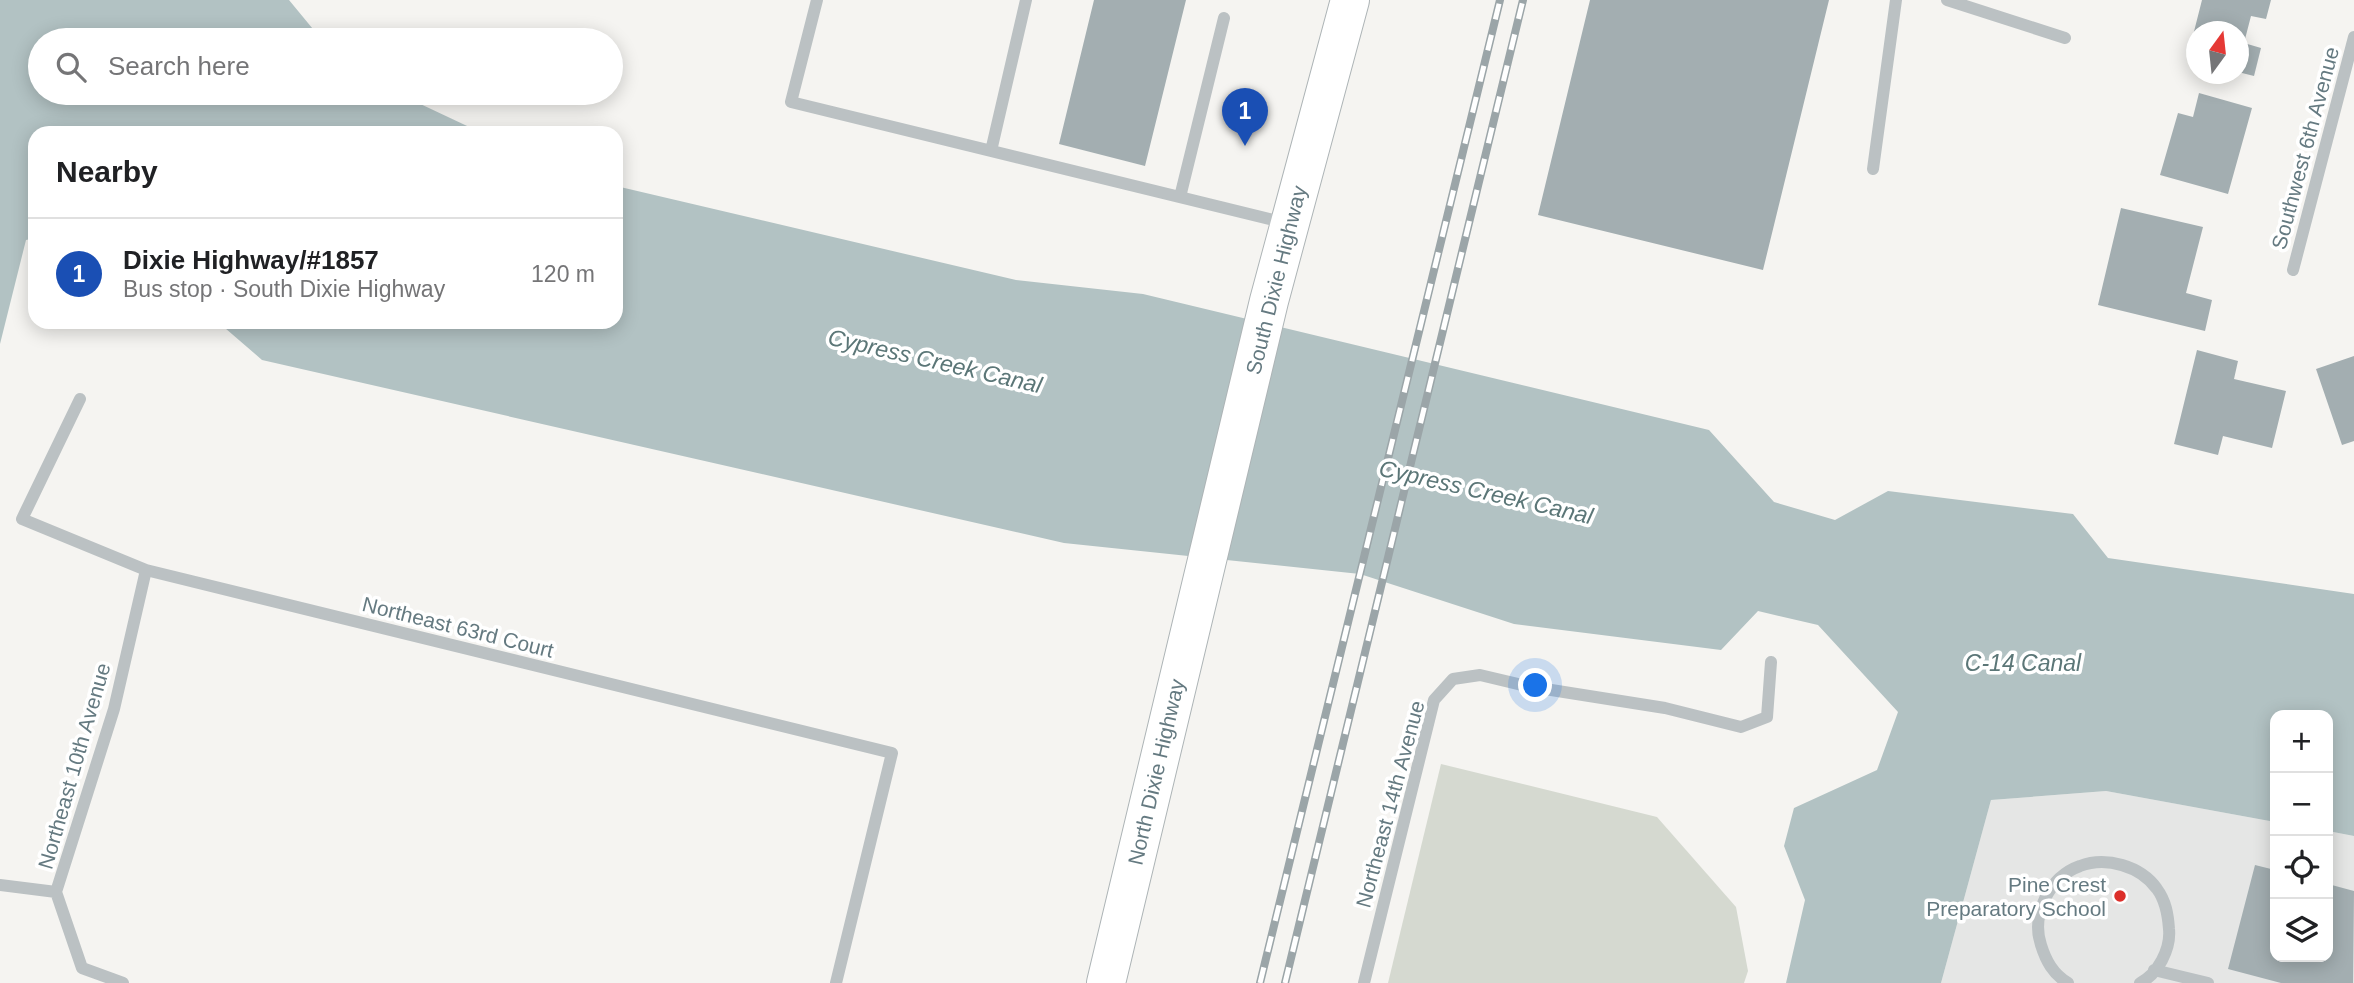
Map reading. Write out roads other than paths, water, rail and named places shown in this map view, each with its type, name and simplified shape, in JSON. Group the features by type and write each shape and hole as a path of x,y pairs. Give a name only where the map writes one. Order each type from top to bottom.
{"main road":[{"name":"South Dixie Highway","path":"1206,561 1269,301 1350,0"},
{"name":"North Dixie Highway","path":"1106,983 1206,561"}],"street":[{"path":"817,0 791,102 1290,224"},
{"path":"991,151 1026,0"},
{"path":"1873,169 1896,0"},
{"path":"1947,0 2065,38"},
{"path":"1180,197 1224,18"},
{"name":"Southwest 6th Avenue","path":"2292,270 2354,37"},
{"name":"Northeast 63rd Court","path":"80,399 22,519 146,570 892,753 836,983"},
{"name":"Northeast 10th Avenue","path":"123,983 82,968 56,892 114,709 146,570"},
{"name":"Northeast 14th Avenue","path":"1364,983 1434,700 1453,679 1480,675 1526,686 1665,708 1741,727 1767,717 1771,662"},
{"path":"2068,983 2047,962 2038,935 2040,907 2055,882 2079,866 2108,862 2135,870 2157,888 2168,911 2170,937 2162,961 2140,983"},
{"path":"0,885 56,892"},
{"path":"2154,971 2208,983"}],"water":[{"path":"0,0 289,0 312,28 28,28 28,105 422,105 467,126 28,126 28,240 0,344"},
{"name":"C-14 Canal","path":"623,188 1016,280 1143,294 1709,430 1774,502 1835,520 1888,491 2073,514 2108,558 2354,594 2354,836 2333,832 2333,710 2270,710 2270,821 2106,791 1991,800 1941,983 1786,983 1805,900 1784,846 1794,808 1877,770 1898,712 1818,625 1758,611 1721,650 1514,624 1360,574 1064,543 262,360 226,329 623,329"}],"railway":[{"path":"1260,983 1500,0"},
{"path":"1285,983 1523,0"}],"place":[{"name":"Dixie Highway/#1857","path":"1245,146"},
{"name":"Pine Crest Preparatory School","path":"2120,896"}],"water label":[{"name":"Cypress Creek Canal","path":"935,361"},
{"name":"Cypress Creek Canal","path":"1486,492"}]}
